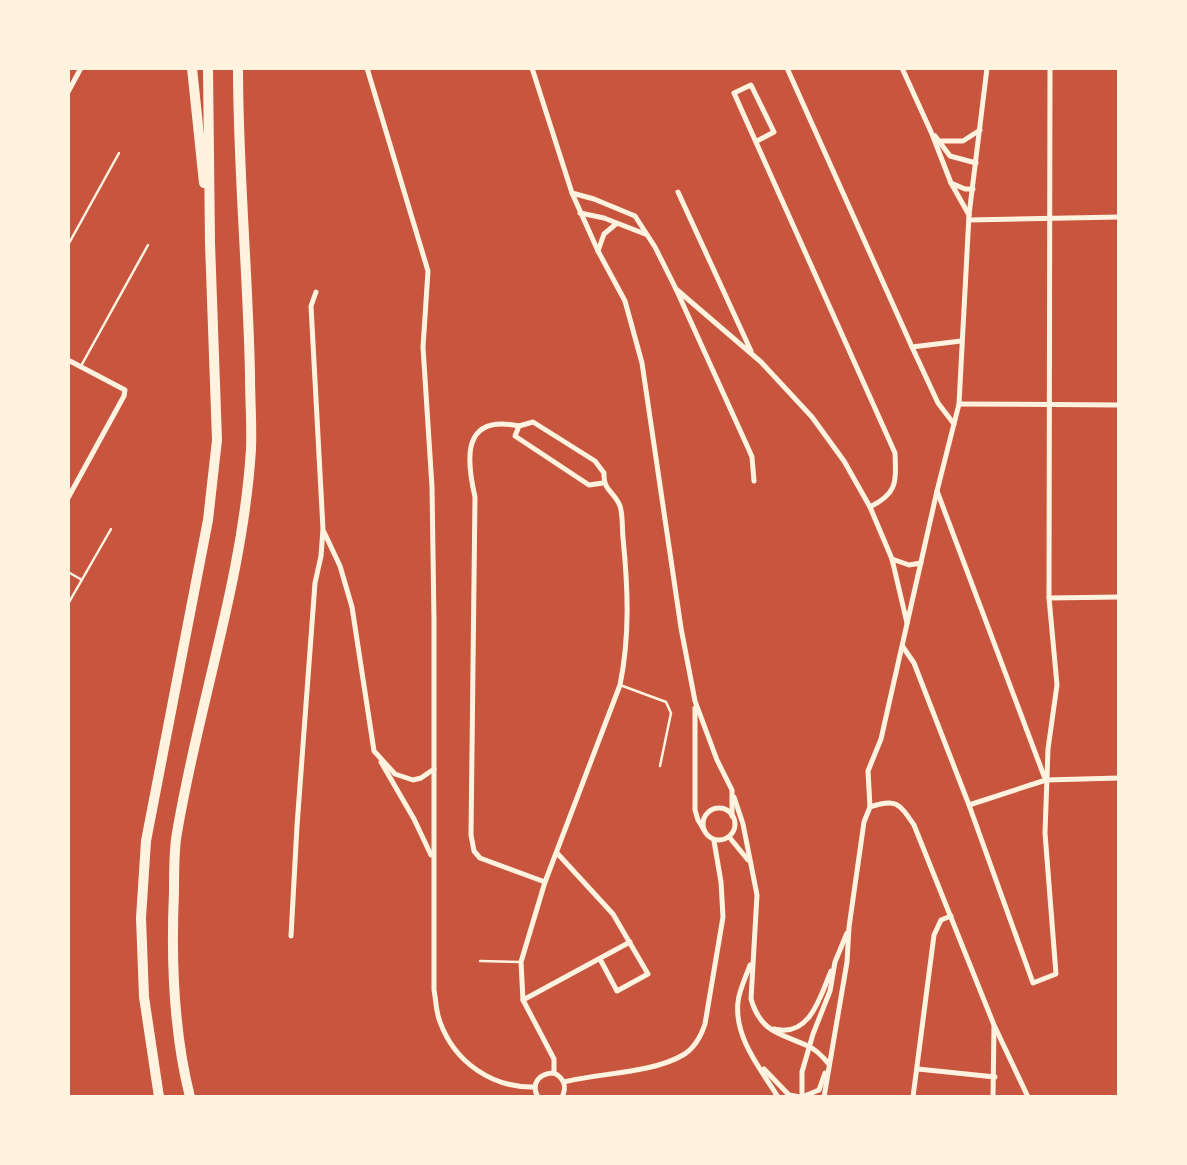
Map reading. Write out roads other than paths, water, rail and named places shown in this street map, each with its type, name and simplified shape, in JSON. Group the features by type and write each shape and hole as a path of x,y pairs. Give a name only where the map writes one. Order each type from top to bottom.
{"highway":[{"path":"192,68 210,243"},
{"path":"159,1097 144,997 141,918 146,841 208,520 217,440 210,243 208,68"},
{"path":"190,1097 184,1074 173,993 172,920 176,842 198,727 241,541 251,448 249,327 238,126 238,68"}],"street":[{"path":"68,92 81,68"},
{"path":"532,68 572,193 598,251 625,301 642,363 681,628 695,701 732,790 743,824 757,895 751,999 755,1013 765,1027 790,1040 810,1046 829,1064"},
{"path":"787,68 938,403 954,424"},
{"path":"902,68 951,183 969,218"},
{"path":"824,1097 847,962 849,927 864,822 870,807 868,771 881,739 959,404 969,218 987,68"},
{"path":"902,647 914,663 1033,983 1056,974 1045,833 1046,780 1057,685 1049,598 1050,68"},
{"path":"368,69 428,271 423,347 432,487 434,990 440,1023 454,1047 475,1070 495,1081 516,1087 534,1087"},
{"path":"757,141 774,132 751,85 734,93 895,453 896,483 885,499 870,507"},
{"path":"940,141 963,141 980,130"},
{"path":"932,134 950,156 976,163"},
{"path":"951,183 965,189 973,189"},
{"path":"678,192 752,352"},
{"path":"572,193 635,216 655,247 752,457 754,481"},
{"path":"580,213 604,218 645,234"},
{"path":"969,218 1119,217"},
{"path":"598,251 604,234 616,224"},
{"path":"676,289 752,352 812,417 845,461 870,507 892,559 907,626"},
{"path":"291,936 316,583 323,529 311,306 316,292"},
{"path":"912,347 961,341"},
{"path":"68,360 125,390 68,498"},
{"path":"959,404 1119,405"},
{"path":"545,882 481,858 474,850 471,835 475,497 468,469 469,444 482,430 503,423 519,426 533,422 595,461 604,473 603,484 620,506 626,564 628,620 626,655 620,685 545,882 521,962 523,1000 554,1059 554,1073"},
{"path":"519,426 515,436 589,485 603,484"},
{"path":"937,491 1046,780"},
{"path":"323,529 340,566 352,607 374,751 414,819 433,859"},
{"path":"892,559 909,565 921,563"},
{"path":"1049,598 1119,597"},
{"path":"564,1082 668,1062 686,1054 699,1039 705,1024 723,917 721,882 714,841 704,830 695,810 695,701"},
{"path":"374,751 395,774 413,780 434,769"},
{"path":"969,806 1046,780 1119,778"},
{"path":"714,841 730,838 735,831 732,790"},
{"path":"870,807 887,801 901,807 914,825 995,1025 1028,1097"},
{"path":"704,830 705,814 714,808 726,809 733,816"},
{"path":"730,838 750,862"},
{"path":"557,853 613,914 648,974 617,991 600,959"},
{"path":"913,1097 934,935 941,920 951,916"},
{"path":"765,1027 785,1031 795,1029 805,1022 813,1011 849,927"},
{"path":"523,1000 630,942"},
{"path":"752,959 738,1001 740,1027 745,1044 778,1097"},
{"path":"801,1097 802,1072 830,992 835,962"},
{"path":"993,1097 995,1025"},
{"path":"757,1062 789,1095 801,1097 819,1090 829,1064"},
{"path":"918,1069 995,1077"},
{"path":"538,1097 534,1087 537,1079 545,1073 554,1073 564,1082"},
{"path":"562,1097 564,1082"}],"lane":[{"path":"68,245 119,153"},
{"path":"81,366 148,245"},
{"path":"68,604 111,528"},
{"path":"68,572 82,580"},
{"path":"620,685 666,702 671,713 660,766"},
{"path":"480,961 521,962"}]}
